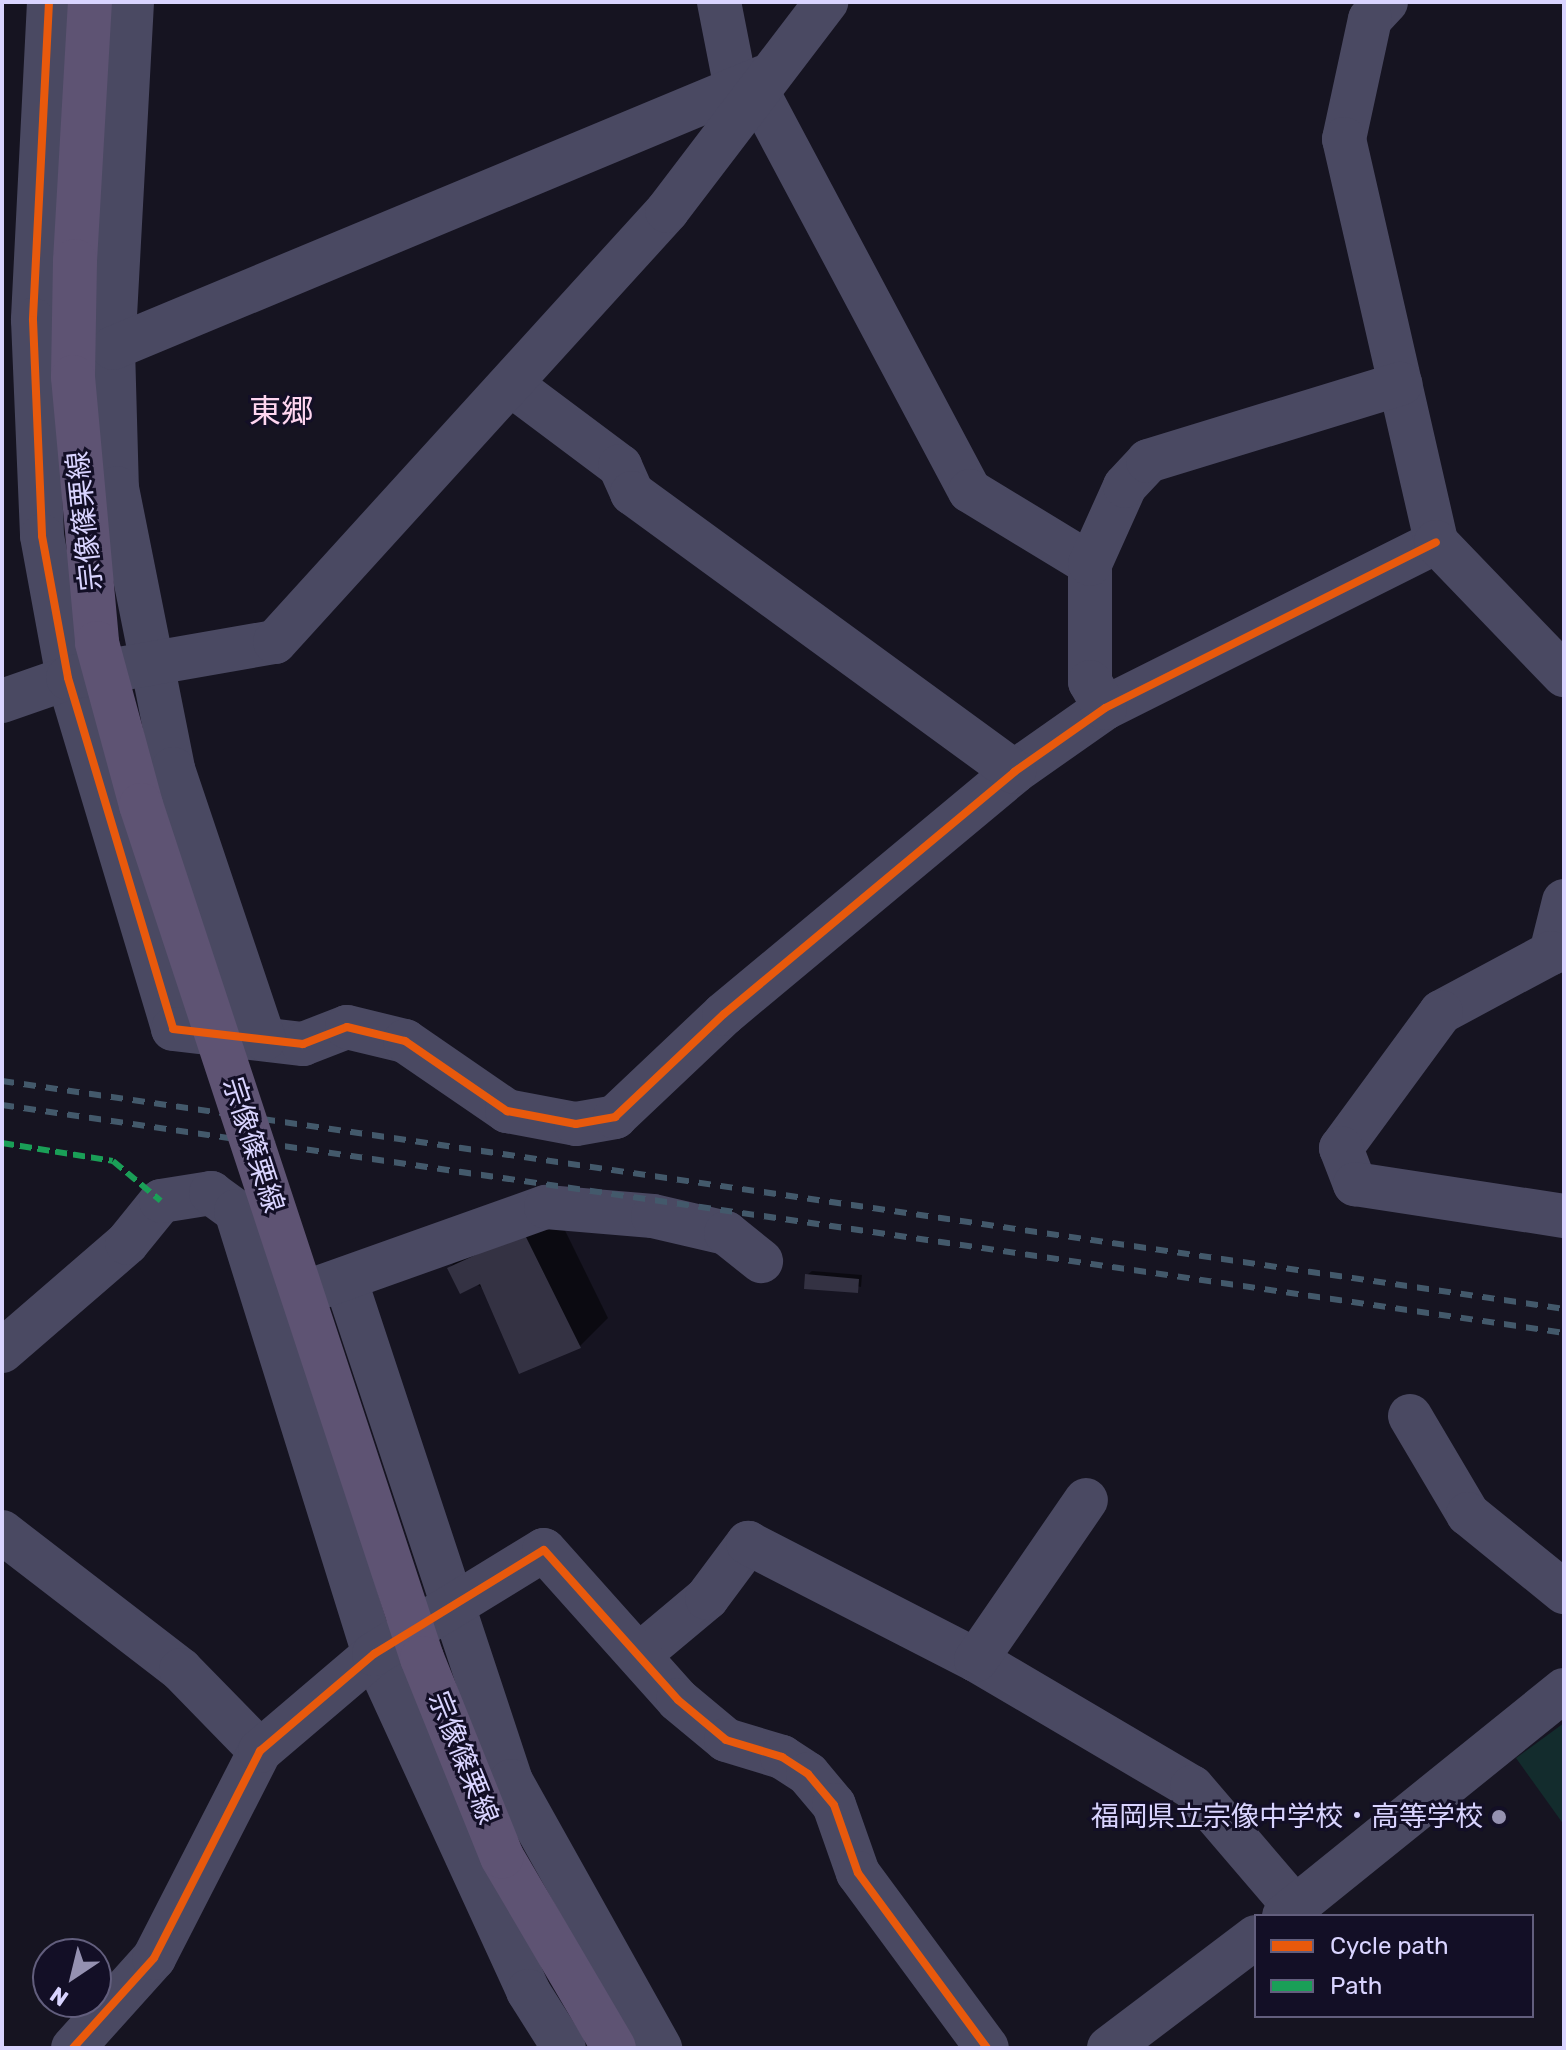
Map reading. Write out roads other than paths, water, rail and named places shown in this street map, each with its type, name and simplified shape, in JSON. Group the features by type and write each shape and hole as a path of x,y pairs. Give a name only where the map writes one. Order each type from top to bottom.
{"main road":[{"name":"宗像篠栗線","path":"90,2 75,261 74,391 97,643 141,805 422,1658 502,1857 614,2048"}],"street":[{"path":"49,2 34,444 68,678 173,1029 303,1044 347,1027 405,1041 507,1111 576,1124 615,1117 724,1014 1014,772 1105,708 1436,542"},
{"path":"132,2 113,348 117,488 173,769 264,1039"},
{"path":"719,2 752,85 970,491 1090,564"},
{"path":"2,701 68,678 152,668 275,642 513,386 667,211 752,85 826,2"},
{"path":"1386,2 1370,19 1344,139 1436,542 1564,675"},
{"path":"113,348 752,85"},
{"path":"1105,708 1090,682 1090,564 1125,486 1148,461 1400,384"},
{"path":"513,386 620,466 632,493 1014,772"},
{"path":"1564,901 1551,953 1441,1012 1341,1148 1355,1184 1564,1216"},
{"path":"2,1351 127,1243 161,1201 211,1193 236,1211 374,1654 528,1991 564,2048"},
{"path":"266,1305 546,1207 653,1216 726,1233 761,1261"},
{"path":"345,1279 448,1608 511,1781 660,2048"},
{"path":"1410,1416 1468,1514 1564,1592"},
{"path":"976,1660 1086,1500"},
{"path":"2,1532 181,1670 260,1751"},
{"path":"639,1655 707,1598 748,1543 976,1660 1192,1787 1289,1912 1564,1690"},
{"path":"73,2048 154,1958 260,1751 374,1654 544,1550 639,1655 726,1740 782,1757 808,1774 834,1805 858,1873 987,2048"},
{"path":"1109,2048 1254,1939"}],"railway":[{"path":"2,1081 1564,1309"},
{"path":"2,1105 1564,1333"}],"place":[{"name":"福岡県立宗像中学校・高等学校","path":"1499,1817"}],"district":[{"name":"東郷","path":"281,411"}]}
